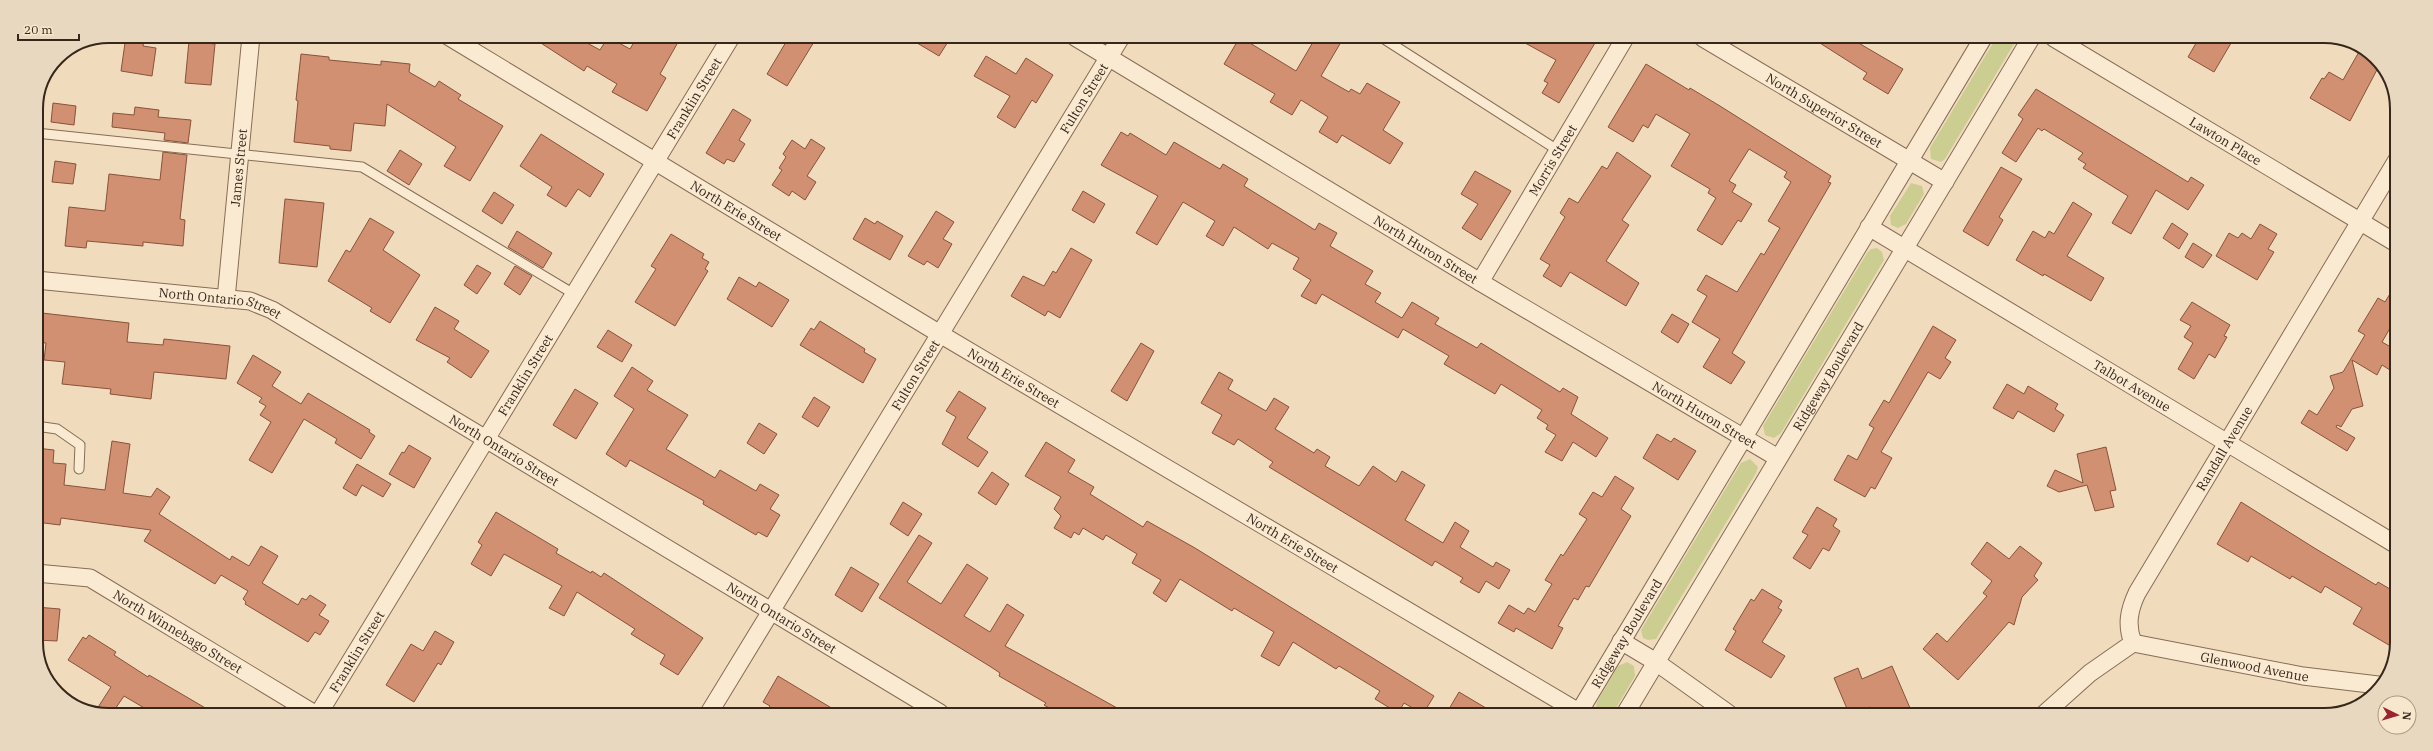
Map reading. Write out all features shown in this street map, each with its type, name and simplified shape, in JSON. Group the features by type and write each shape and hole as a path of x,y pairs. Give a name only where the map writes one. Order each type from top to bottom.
{"street":[{"name":"James Street","path":"226,299 250,43"},
{"name":"North Erie Street","path":"460,43 940,334 1570,708"},
{"name":"Franklin Street","path":"322,708 727,43"},
{"name":"North Huron Street","path":"1085,43 1480,282 1778,458"},
{"name":"Fulton Street","path":"712,708 1117,43"},
{"name":"Morris Street","path":"1480,282 1623,43"},
{"name":"North Superior Street","path":"1711,43 1945,182"},
{"name":"Ridgeway Boulevard","path":"1583,708 1621,641 1742,438 1980,43"},
{"name":"Ridgeway Boulevard","path":"1629,708 2028,43"},
{"name":"Lawton Place","path":"2062,43 2390,239"},
{"name":"Randall Avenue","path":"2133,643 2129,632 2129,619 2137,593 2390,171"},
{"name":"Talbot Avenue","path":"1869,227 2390,541"},
{"name":"North Ontario Street","path":"43,281 250,301 272,310 932,708"},
{"name":"North Winnebago Street","path":"43,574 90,578 305,708"},
{"path":"1621,641 1656,662 1721,708"},
{"path":"2051,708 2090,673 2133,643"},
{"name":"Glenwood Avenue","path":"2133,643 2303,676 2374,685"}],"lane":[{"path":"1389,43 1559,151"},
{"path":"43,134 362,167 574,294"},
{"path":"43,427 57,429 80,445 79,469"}],"green space":[{"path":"1993,43 2015,43 1945,159 1941,162 1931,159 1930,148"},
{"path":"1911,183 1922,186 1924,194 1906,224 1898,228 1891,225 1890,216"},
{"path":"1877,248 1882,252 1884,260 1781,433 1774,438 1765,435 1763,426 1867,253 1871,249"},
{"path":"1750,459 1758,467 1756,473 1656,639 1648,640 1643,638 1641,630 1741,463"},
{"path":"1627,662 1634,666 1635,676 1616,708 1596,708 1597,702 1618,666"}],"building":[{"path":"125,43 144,43 143,46 156,48 152,76 121,71"},
{"path":"189,43 215,44 211,85 185,83"},
{"path":"541,43 587,43 600,50 604,43 619,43 630,49 634,43 677,44 660,74 666,78 647,111 612,92 617,84 587,66 584,71"},
{"path":"785,43 813,43 787,86 767,74"},
{"path":"917,43 947,43 939,56"},
{"path":"1236,43 1250,43 1296,71 1312,43 1340,43 1321,76 1349,92 1351,89 1360,94 1367,83 1400,102 1383,130 1403,143 1390,164 1342,135 1337,143 1319,132 1328,117 1301,100 1292,115 1270,102 1275,94 1224,64"},
{"path":"1525,43 1595,43 1559,103 1542,93 1548,83 1544,81 1556,60"},
{"path":"1820,43 1859,43 1903,69 1888,94 1863,79 1867,73"},
{"path":"2196,43 2231,43 2214,72 2188,57"},
{"path":"2358,53 2377,70 2350,121 2310,98 2322,78 2324,79 2329,72 2343,80"},
{"path":"301,54 329,57 329,60 381,65 381,61 410,64 409,72 435,87 439,81 461,95 458,99 503,126 470,181 444,166 456,147 387,104 385,126 354,123 351,151 330,149 330,146 294,142 298,101 296,100"},
{"path":"986,56 1016,74 1026,58 1053,75 1036,103 1032,100 1015,128 997,117 1010,96 974,76"},
{"path":"1646,64 1689,90 1690,88 1720,106 1831,176 1828,182 1831,183 1732,353 1745,362 1731,384 1703,367 1720,339 1692,322 1707,296 1697,290 1706,275 1737,292 1761,253 1764,255 1780,228 1768,221 1791,182 1784,177 1787,172 1749,149 1729,181 1736,185 1732,192 1752,204 1741,222 1738,220 1722,245 1697,230 1716,198 1708,193 1710,189 1671,166 1690,134 1656,114 1648,128 1643,125 1633,142 1608,127"},
{"path":"2036,89 2188,182 2191,177 2204,185 2188,210 2156,190 2131,234 2112,223 2128,196 2083,168 2086,164 2078,159 2083,153 2044,129 2042,131 2038,128 2016,162 2002,153 2023,119 2018,115"},
{"path":"53,103 76,106 74,125 51,122"},
{"path":"135,107 159,110 158,117 191,120 188,143 164,140 165,133 112,127 113,113 134,115"},
{"path":"733,109 751,120 739,140 745,144 734,162 727,159 724,164 706,153"},
{"path":"1121,132 1128,136 1130,133 1166,155 1174,142 1220,169 1223,164 1248,179 1244,186 1315,230 1319,223 1337,233 1330,246 1373,271 1365,284 1381,293 1375,302 1402,318 1412,302 1439,318 1435,324 1477,348 1481,343 1560,392 1563,388 1578,397 1571,414 1608,438 1596,457 1573,442 1562,461 1545,452 1556,435 1546,429 1548,425 1537,418 1542,410 1501,384 1495,394 1444,364 1449,356 1403,329 1398,338 1322,294 1316,304 1301,296 1311,280 1293,269 1299,258 1272,243 1268,249 1234,227 1223,246 1206,236 1215,221 1183,202 1157,245 1136,233 1158,196 1101,165"},
{"path":"541,134 604,174 590,197 578,189 566,207 547,195 552,187 520,166"},
{"path":"811,139 825,148 807,176 816,182 805,200 792,191 789,196 772,185 782,170 779,168 786,157 783,154 792,140 805,149"},
{"path":"400,150 422,164 409,185 387,171"},
{"path":"163,152 187,155 180,219 185,220 183,246 143,242 143,246 87,241 86,248 65,246 69,207 105,211 109,174 160,180"},
{"path":"1617,152 1651,176 1622,220 1629,225 1606,261 1639,283 1626,306 1570,272 1561,287 1543,276 1550,265 1540,259 1565,217 1560,213 1569,198 1578,203 1602,166 1607,169"},
{"path":"55,161 76,164 73,184 52,182"},
{"path":"2001,167 2022,179 1999,217 2003,220 1988,246 1963,231"},
{"path":"1475,171 1511,191 1481,240 1462,228 1478,204 1461,194"},
{"path":"1083,191 1105,204 1094,223 1072,210"},
{"path":"494,192 514,205 502,224 482,211"},
{"path":"285,199 324,203 317,267 279,263"},
{"path":"2073,202 2092,214 2067,256 2104,278 2091,301 2016,260 2033,231 2045,238 2049,231 2054,234"},
{"path":"936,211 954,222 943,239 952,244 938,268 927,261 924,265 908,256"},
{"path":"370,218 394,232 383,250 420,275 390,323 370,311 372,308 328,281 346,250 350,252"},
{"path":"865,218 875,224 877,221 903,236 890,260 853,239"},
{"path":"2172,223 2188,234 2179,249 2163,238"},
{"path":"2260,224 2277,234 2268,249 2274,252 2257,280 2216,256 2229,233 2238,238 2242,233 2251,239"},
{"path":"517,231 552,253 543,268 508,247"},
{"path":"671,234 704,254 702,258 709,262 705,269 708,271 675,326 635,302 656,269 651,266"},
{"path":"2193,243 2212,255 2203,268 2185,257"},
{"path":"1071,248 1092,260 1060,318 1048,311 1045,316 1011,296 1023,276 1044,286 1053,271 1056,273"},
{"path":"477,265 491,273 477,294 464,285"},
{"path":"515,266 532,276 520,295 504,284"},
{"path":"739,277 756,287 759,282 789,300 772,327 727,299"},
{"path":"2390,294 2390,328 2382,342 2390,347 2390,370 2382,365 2377,375 2352,360 2363,406 2352,409 2341,427 2337,425 2336,427 2355,438 2347,451 2301,423 2309,410 2317,415 2334,388 2330,376 2343,372 2365,335 2358,331 2378,298 2385,302"},
{"path":"2192,302 2230,325 2224,336 2227,337 2215,358 2209,354 2194,379 2178,369 2193,343 2184,337 2191,326 2180,320"},
{"path":"435,307 459,321 454,329 489,351 471,378 447,362 450,358 416,340"},
{"path":"43,313 129,323 127,342 163,345 164,339 230,346 226,379 154,372 151,399 110,394 111,389 62,384 65,362 44,360 46,343 43,343"},
{"path":"1672,314 1689,324 1678,343 1661,332"},
{"path":"820,321 865,349 864,352 876,359 863,383 800,345 811,328 814,330"},
{"path":"1933,326 1956,340 1945,358 1951,362 1940,379 1928,372 1881,452 1892,458 1875,489 1871,487 1865,497 1834,480 1848,455 1857,460 1874,428 1869,425 1884,400 1889,403"},
{"path":"608,330 632,345 622,362 597,347"},
{"path":"1141,343 1154,351 1127,401 1111,391"},
{"path":"253,355 281,372 272,386 301,404 308,393 370,430 369,432 375,436 361,459 335,443 337,439 304,419 272,473 249,460 271,422 260,415 266,406 259,402 262,398 237,383"},
{"path":"632,367 653,381 647,390 688,415 666,449 715,478 720,470 756,491 760,484 779,495 770,509 780,515 767,537 758,532 756,535 703,504 704,501 630,460 626,467 606,454 634,409 614,396"},
{"path":"1219,372 1233,380 1228,389 1266,411 1274,398 1289,407 1275,429 1314,453 1317,449 1330,457 1325,466 1359,486 1373,466 1396,482 1402,471 1425,485 1405,520 1443,543 1455,522 1469,531 1460,547 1493,567 1496,562 1510,570 1499,589 1486,581 1479,593 1460,582 1463,578 1435,561 1432,566 1269,467 1273,462 1238,439 1234,445 1212,433 1222,415 1201,403"},
{"path":"2007,384 2024,394 2028,386 2058,404 2055,409 2064,415 2054,432 2018,411 2013,419 1993,408"},
{"path":"575,389 598,403 576,439 553,425"},
{"path":"959,391 986,408 967,438 988,452 978,467 942,444 956,417 946,411"},
{"path":"814,397 830,407 818,427 802,417"},
{"path":"759,423 777,434 764,454 747,443"},
{"path":"1657,434 1671,442 1674,438 1696,451 1678,480 1643,458"},
{"path":"112,441 130,444 123,493 151,497 157,488 170,497 159,514 230,560 232,556 249,566 261,546 278,556 262,583 298,605 302,598 306,600 310,595 326,605 319,615 329,621 320,635 315,632 308,642 245,604 246,602 243,599 248,591 221,575 215,584 144,541 151,530 61,518 60,525 43,523 43,449 54,450 53,463 66,464 64,485 105,490"},
{"path":"1046,442 1075,460 1068,472 1094,487 1090,494 1143,527 1147,521 1195,548 1434,696 1427,708 1413,708 1404,703 1401,708 1390,708 1375,699 1380,691 1339,666 1336,669 1293,642 1279,666 1261,656 1274,632 1234,608 1232,611 1180,579 1166,602 1153,593 1161,580 1132,563 1137,554 1106,535 1103,540 1083,528 1079,535 1074,532 1071,538 1054,528 1061,516 1054,509 1061,497 1025,476"},
{"path":"409,445 431,458 414,488 389,474 402,452 404,453"},
{"path":"2106,447 2116,490 2110,491 2114,507 2095,511 2087,485 2059,492 2047,486 2055,470 2083,483 2077,454"},
{"path":"357,464 391,484 383,497 362,485 356,496 343,488"},
{"path":"992,472 1009,484 996,505 978,493"},
{"path":"1615,476 1634,488 1621,509 1631,516 1589,587 1586,586 1578,600 1574,598 1558,626 1563,628 1552,649 1516,628 1514,632 1498,623 1509,605 1524,614 1528,608 1535,612 1552,584 1545,580 1561,554 1563,556 1587,519 1579,514 1593,492 1602,497"},
{"path":"903,502 922,514 908,536 890,524"},
{"path":"2241,502 2376,585 2378,582 2390,589 2390,645 2353,624 2362,608 2325,586 2321,593 2292,576 2290,579 2251,556 2248,562 2217,544"},
{"path":"1817,507 1837,519 1833,526 1840,531 1829,551 1823,548 1810,569 1793,558 1808,535 1802,532"},
{"path":"496,512 558,549 556,553 591,573 592,571 601,577 604,573 703,638 678,675 660,664 665,655 631,634 635,629 577,592 564,616 549,608 562,586 504,554 491,576 471,564 482,545 478,542"},
{"path":"919,535 932,543 907,582 941,604 967,564 988,578 964,616 990,632 1007,604 1024,615 1005,646 1117,708 1049,708 1044,705 1046,703 999,676 1000,673 991,667 879,598"},
{"path":"1987,542 2009,559 2020,546 2042,563 2034,576 2038,580 2022,597 2014,625 2009,622 1958,680 1923,649 1937,633 1947,642 1987,596 1983,593 1992,581 1971,564"},
{"path":"851,567 879,584 862,612 835,595"},
{"path":"1762,589 1782,601 1778,608 1782,610 1762,642 1785,656 1771,678 1725,650 1736,631 1733,629 1751,599 1754,601"},
{"path":"43,608 60,609 57,641 43,640"},
{"path":"435,631 454,642 441,665 438,663 414,702 386,685 411,644 423,651"},
{"path":"89,635 116,652 114,655 148,677 149,675 205,708 144,708 124,696 116,708 98,707 111,687 68,660 83,637 86,639"},
{"path":"1892,666 1910,708 1847,708 1834,678 1858,668 1862,679"},
{"path":"778,676 832,708 769,708 770,706 763,702"},
{"path":"1459,692 1486,708 1450,708"}]}
